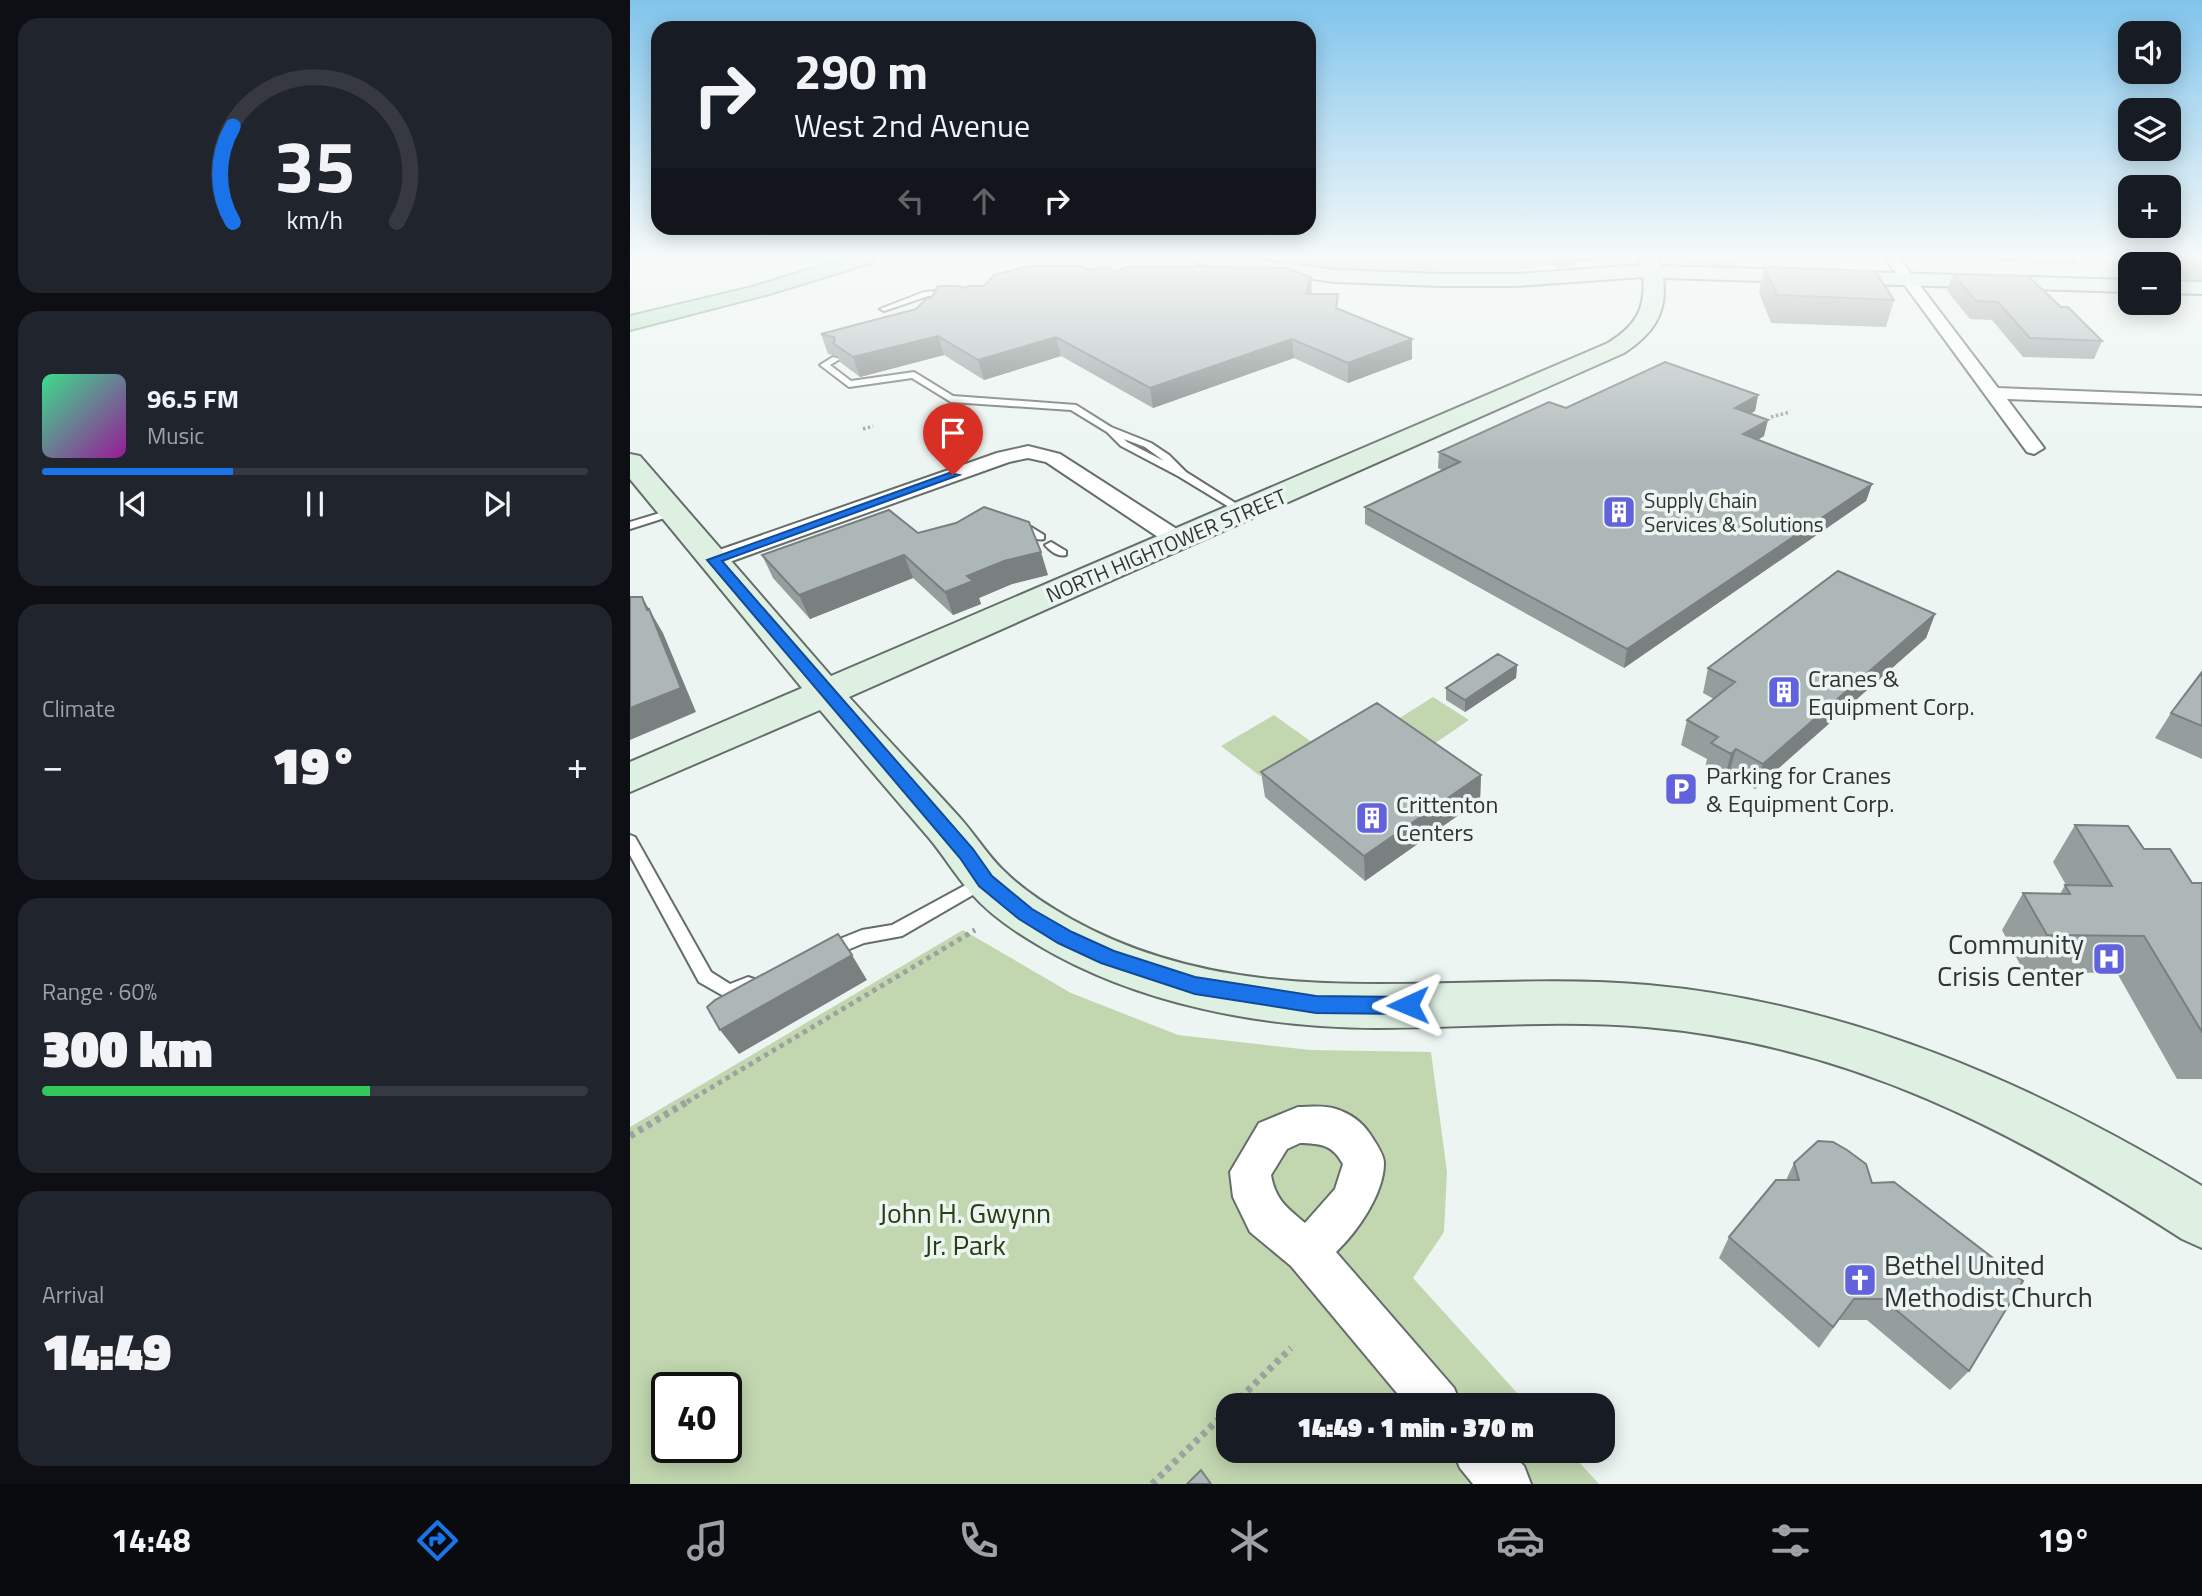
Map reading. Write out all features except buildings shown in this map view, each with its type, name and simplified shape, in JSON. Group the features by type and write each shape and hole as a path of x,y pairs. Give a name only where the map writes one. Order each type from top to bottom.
{"street":[{"name":"NORTH HIGHTOWER STREET","path":"630,778 1621,345 1644,327"},
{"path":"1944,327 2034,448"},
{"path":"1992,393 2202,401"},
{"path":"713,560 1004,457 1028,452 1053,458 1178,540"},
{"path":"630,462 826,693 967,853 986,881 1026,914 1065,938 1128,965 1195,986 1270,999 1336,1006 1514,1003 1649,1006 1717,1013 1840,1040 1928,1071 2015,1110 2104,1158 2202,1219"},
{"path":"1306,1251 1427,1393"},
{"path":"1488,1463 1506,1484"}],"lane":[{"path":"836,359 824,365 849,384 914,375 951,399 1073,407 1108,429 1124,444 1182,474 1243,511"},
{"path":"630,526 673,512"},
{"path":"1051,545 1062,553"},
{"path":"630,841 705,977 729,992 766,977"},
{"path":"814,957 862,937 896,931 986,881"}],"path":[{"path":"1772,417 1790,412"},
{"path":"863,429 873,426"},
{"path":"630,1136 975,930"},
{"path":"1245,1393 1291,1349"},
{"path":"1152,1484 1216,1421"}],"green space":[{"path":"1433,697 1469,720 1434,744 1398,719"},
{"path":"1274,715 1313,743 1260,776 1221,746"},
{"name":"John H. Gwynn Jr. Park","path":"963,930 1071,993 1178,1035 1310,1050 1431,1052 1447,1172 1444,1232 1413,1278 1517,1393 1216,1393 1216,1463 1580,1463 1599,1484 630,1484 630,1127"}],"place":[{"name":"Supply Chain Services & Solutions","path":"1619,512"},
{"name":"Cranes & Equipment Corp.","path":"1784,692"},
{"name":"Parking for Cranes & Equipment Corp.","path":"1681,789"},
{"name":"Crittenton Centers","path":"1372,818"},
{"name":"Community Crisis Center","path":"2109,959"},
{"name":"Bethel United Methodist Church","path":"1860,1280"}],"route":[{"path":"953,475 713,560 967,853 986,881 1026,914 1065,938 1108,958 1195,986 1270,999 1336,1006 1408,1005"}]}
